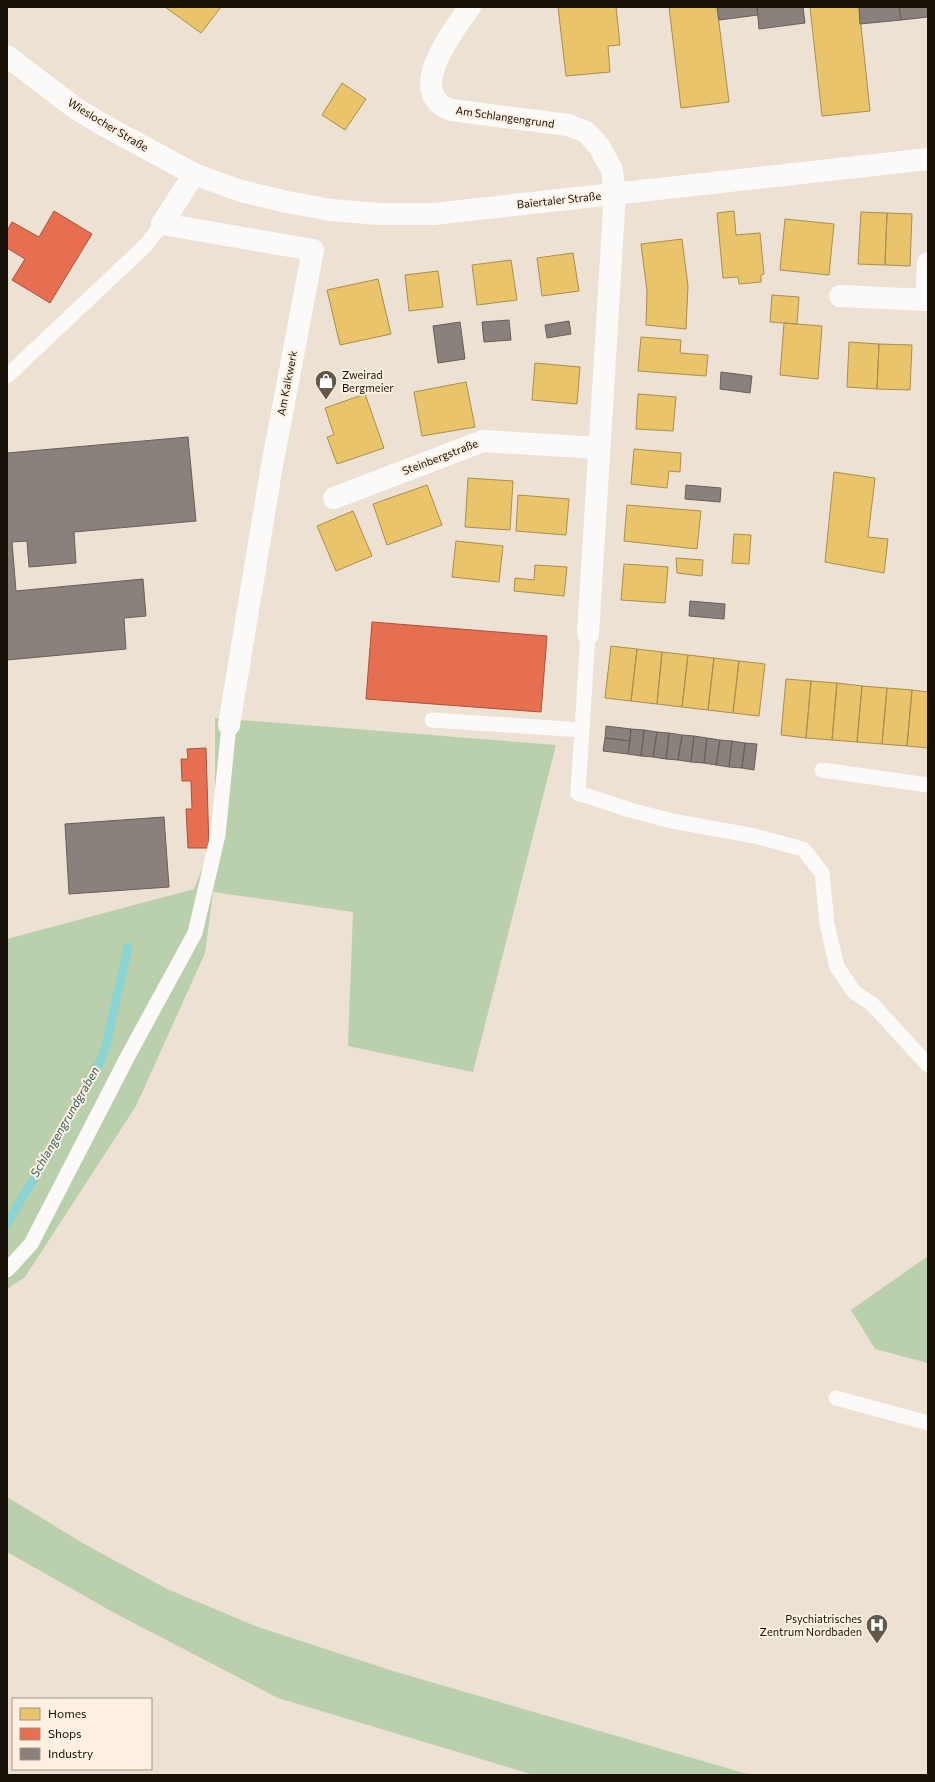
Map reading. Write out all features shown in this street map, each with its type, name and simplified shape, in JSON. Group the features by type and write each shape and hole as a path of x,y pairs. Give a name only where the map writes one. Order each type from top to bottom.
{"street":[{"name":"Am Schlangengrund","path":"470,7 455,28 434,66 431,84 433,95 438,103 451,110 568,125 586,132 599,146 612,170 615,194"},
{"name":"Wieslocher Straße","path":"7,56 87,115 194,174"},
{"name":"Baiertaler Straße","path":"194,174 241,191 286,202 331,210 380,214 433,214 928,159"},
{"path":"162,224 194,174"},
{"path":"588,634 615,194"},
{"name":"Am Kalkwerk","path":"162,224 313,250 271,471 229,725"},
{"path":"840,296 926,300 928,264"},
{"name":"Steinbergstraße","path":"334,498 483,441 599,448"}],"lane":[{"path":"7,376 146,245 162,224"},
{"path":"588,634 578,793 644,814 672,821 755,836 803,849 822,873 827,924 837,967 854,992 872,1004 928,1065"},
{"path":"432,720 582,730"},
{"path":"7,1270 30,1244 129,1054 195,933 218,835 229,725"},
{"path":"822,770 928,785"},
{"path":"836,1398 928,1423"}],"green space":[{"path":"215,718 556,745 473,1072 348,1046 353,912 213,892 205,953 136,1106 25,1277 7,1289 7,939 194,889 215,837"},
{"path":"928,1256 928,1363 875,1349 851,1310"},
{"path":"7,1497 86,1545 167,1589 258,1627 393,1671 744,1773 760,1775 534,1775 278,1698 120,1616 7,1552"}],"building: Homes":[{"path":"165,7 221,7 201,33"},
{"path":"558,7 616,7 620,45 608,46 610,72 566,76"},
{"path":"669,7 717,7 729,102 681,108"},
{"path":"810,7 859,7 870,111 822,116"},
{"path":"342,83 366,99 345,130 322,115"},
{"path":"734,211 736,235 760,233 764,274 761,275 761,282 739,284 738,277 723,278 717,213"},
{"path":"861,212 887,213 885,265 858,264"},
{"path":"887,213 912,214 910,266 885,265"},
{"path":"785,219 834,224 829,275 780,270"},
{"path":"682,239 688,286 686,329 646,325 647,291 641,244"},
{"path":"573,253 579,291 542,296 537,258"},
{"path":"511,260 517,300 477,305 472,265"},
{"path":"438,271 443,307 409,311 405,275"},
{"path":"378,279 391,334 340,345 327,290"},
{"path":"772,295 799,297 797,324 770,322"},
{"path":"784,323 822,326 818,379 780,375"},
{"path":"641,337 681,340 680,353 708,355 706,376 638,371"},
{"path":"849,342 879,344 877,389 847,387"},
{"path":"879,344 912,345 910,390 877,389"},
{"path":"535,363 580,367 577,404 532,400"},
{"path":"466,382 475,427 422,436 414,392"},
{"path":"365,394 384,448 337,464 327,437 334,435 325,408"},
{"path":"638,394 676,397 673,431 636,429"},
{"path":"634,449 681,453 680,472 669,471 667,488 631,484"},
{"path":"834,472 875,478 868,537 888,539 884,573 825,562"},
{"path":"468,478 513,481 510,530 465,527"},
{"path":"427,485 442,525 387,545 373,504"},
{"path":"518,495 569,499 566,535 516,531"},
{"path":"627,505 701,511 697,549 624,541"},
{"path":"353,511 372,556 336,571 317,526"},
{"path":"734,534 751,535 749,564 732,563"},
{"path":"456,541 503,546 499,582 452,577"},
{"path":"676,558 703,560 702,576 677,573"},
{"path":"624,564 668,567 665,603 621,600"},
{"path":"535,565 567,567 564,596 514,591 515,578 534,580"},
{"path":"611,646 637,649 631,701 605,698"},
{"path":"637,649 662,652 657,704 631,701"},
{"path":"662,652 688,655 682,707 657,704"},
{"path":"688,655 714,658 708,710 682,707"},
{"path":"714,658 739,661 733,713 708,710"},
{"path":"739,661 765,664 759,716 733,713"},
{"path":"786,679 811,681 806,738 781,735"},
{"path":"811,681 837,683 832,740 806,738"},
{"path":"837,683 862,686 857,742 832,740"},
{"path":"862,686 887,688 882,744 857,742"},
{"path":"887,688 912,690 907,746 882,744"},
{"path":"912,690 928,692 928,748 907,746"}],"building: Shops":[{"path":"54,211 92,234 50,303 12,280 25,259 7,248 7,231 12,222 39,237"},
{"path":"372,622 547,636 541,712 366,699"},
{"path":"206,748 209,848 188,848 186,809 192,809 191,781 182,781 181,759 188,759 187,749"}],"building: Industry":[{"path":"717,7 757,7 758,15 719,20"},
{"path":"757,7 803,7 805,23 759,29"},
{"path":"859,7 899,7 901,20 860,24"},
{"path":"899,7 928,7 928,17 901,20"},
{"path":"509,320 511,340 484,342 482,322"},
{"path":"569,321 571,334 547,338 545,325"},
{"path":"460,322 465,359 438,363 433,326"},
{"path":"721,372 752,376 750,393 720,389"},
{"path":"188,437 196,521 74,532 76,563 29,567 27,541 12,542 16,591 143,579 146,616 124,618 126,649 7,660 7,453"},
{"path":"686,485 721,488 720,502 685,499"},
{"path":"690,601 725,604 724,619 689,616"},
{"path":"606,726 631,729 630,741 605,738"},
{"path":"631,729 644,730 641,756 628,754"},
{"path":"644,730 657,732 653,757 641,756"},
{"path":"657,732 669,733 666,759 653,757"},
{"path":"669,733 682,735 678,760 666,759"},
{"path":"682,735 694,736 691,762 678,760"},
{"path":"694,736 707,738 704,763 691,762"},
{"path":"605,738 630,741 628,754 603,751"},
{"path":"707,738 720,740 716,765 704,763"},
{"path":"720,740 732,741 729,767 716,765"},
{"path":"732,741 745,743 742,768 729,767"},
{"path":"745,743 757,744 754,770 742,768"},
{"path":"164,817 169,887 69,894 65,824"}],"waterway":[{"name":"Schlangengrundgraben","path":"7,1223 52,1149 100,1062 106,1046 128,947"}],"place":[{"name":"Zweirad Bergmeier","path":"326,400"},
{"name":"Psychiatrisches Zentrum Nordbaden","path":"877,1644"}]}
